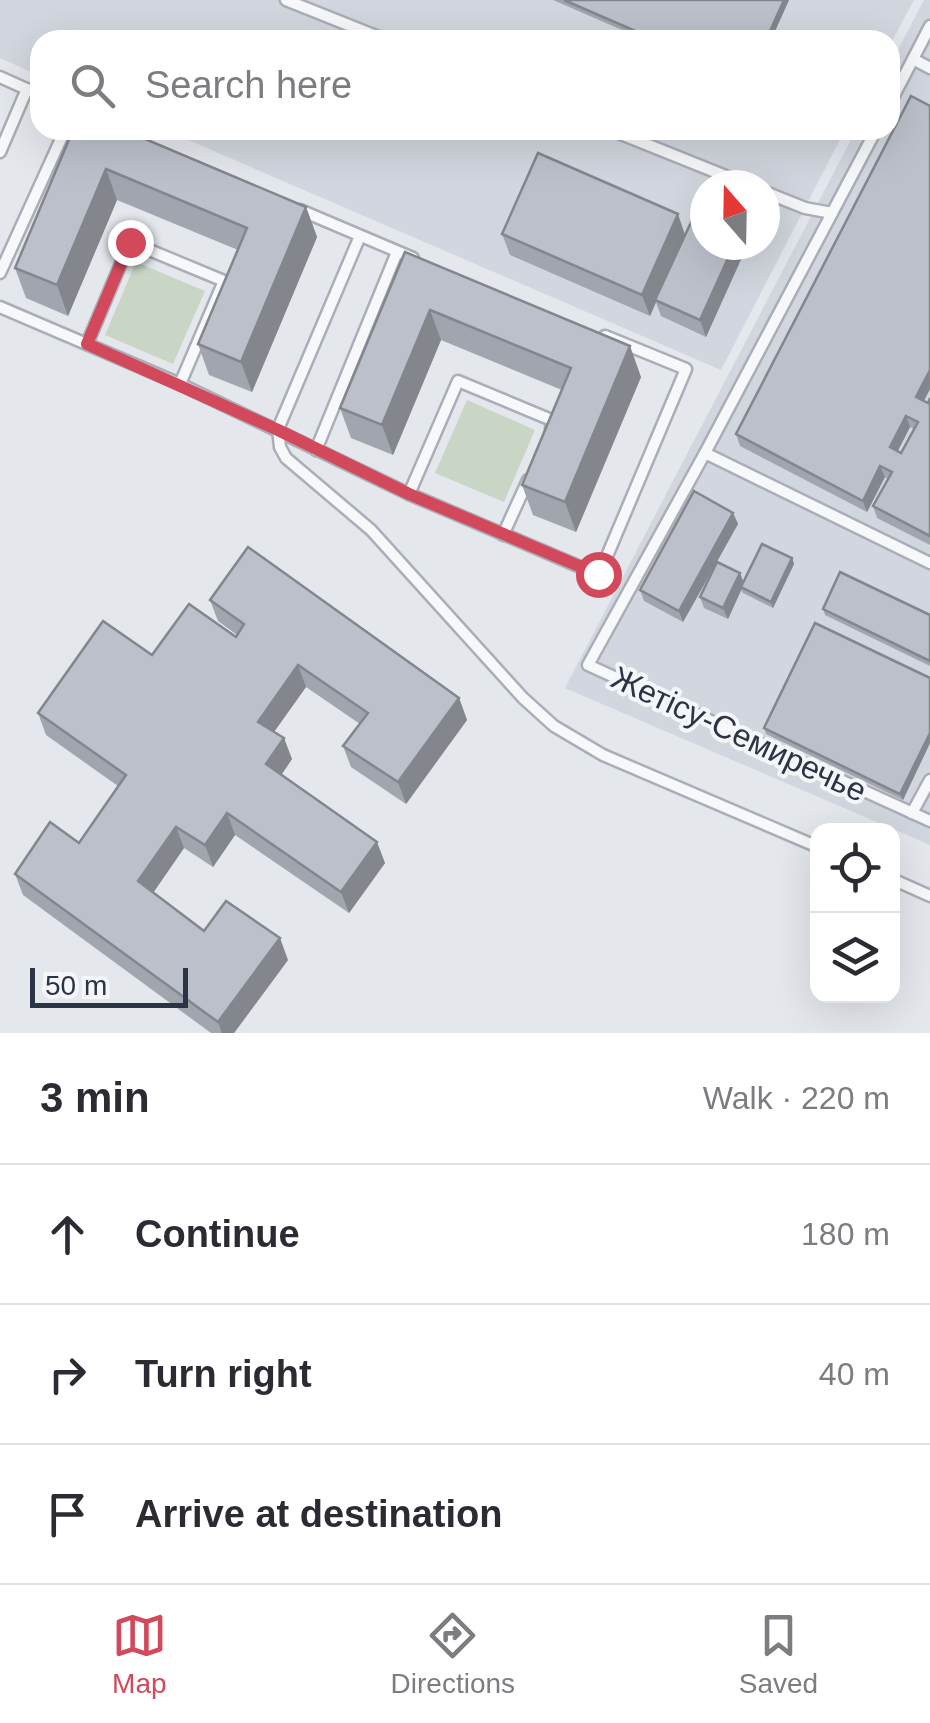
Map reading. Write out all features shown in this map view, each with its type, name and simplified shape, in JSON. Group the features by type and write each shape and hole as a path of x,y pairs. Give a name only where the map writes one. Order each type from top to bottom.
{"lane":[{"path":"286,0 361,30"},
{"path":"900,83 930,26"},
{"path":"913,59 930,68"},
{"path":"0,77 30,90"},
{"path":"0,152 27,89"},
{"path":"0,273 60,140"},
{"path":"636,140 711,170"},
{"name":"Жетісу-Семиречье","path":"871,140 588,666 912,813"},
{"path":"780,198 832,213"},
{"path":"292,206 433,266"},
{"path":"360,236 278,430 286,458 371,530 523,698 554,726 603,755 810,844"},
{"path":"87,344 130,242 224,281 180,384"},
{"path":"316,450 397,252"},
{"path":"0,307 180,384 409,494 598,574 686,369 596,332"},
{"path":"409,494 458,382 554,421 547,437"},
{"path":"705,453 930,563"},
{"path":"503,534 532,470"},
{"path":"930,780 912,813 930,821"},
{"path":"900,883 930,896"}],"shaded area":[{"path":"0,0 914,0 898,30 30,30 30,72 0,58"},
{"path":"924,0 930,0 930,845 900,832 900,823 879,823 565,688 851,140 900,140 900,46"},
{"path":"188,140 840,140 780,256 780,170 690,170 690,260 778,260 721,370"}],"green space":[{"path":"136,262 205,291 173,364 105,335"},
{"path":"467,400 535,430 504,502 435,473"}],"building":[{"path":"564,0 784,0 770,30 633,30"},
{"path":"911,96 930,106 930,370 916,397 928,403 930,398 930,536 873,506 892,472 880,466 863,501 736,434 888,140 900,140 900,117","holes":["906,416 918,422 901,453 890,447"]},
{"path":"69,140 148,140 306,207 241,362 198,344 247,228 106,169 57,285 15,268"},
{"path":"538,153 678,214 642,295 502,234"},
{"path":"690,224 690,260 727,260 700,320 655,300"},
{"path":"405,252 630,346 565,502 522,485 571,368 430,310 382,425 340,408"},
{"path":"694,491 733,513 679,611 640,590"},
{"path":"762,544 792,558 771,602 741,587"},
{"path":"248,547 459,698 398,782 343,746 368,713 298,665 258,722 284,738 266,764 377,842 341,892 227,813 205,845 176,827 138,881 204,931 226,901 280,938 218,1022 15,874 50,822 79,843 126,775 38,713 103,621 152,655 189,604 236,637 244,624 210,600"},
{"path":"717,562 740,573 723,608 700,597"},
{"path":"840,572 930,615 930,661 823,609"},
{"path":"815,623 930,678 930,733 900,794 764,728"}],"route":[{"path":"130,242 87,344 180,384 409,494 598,574"}]}
